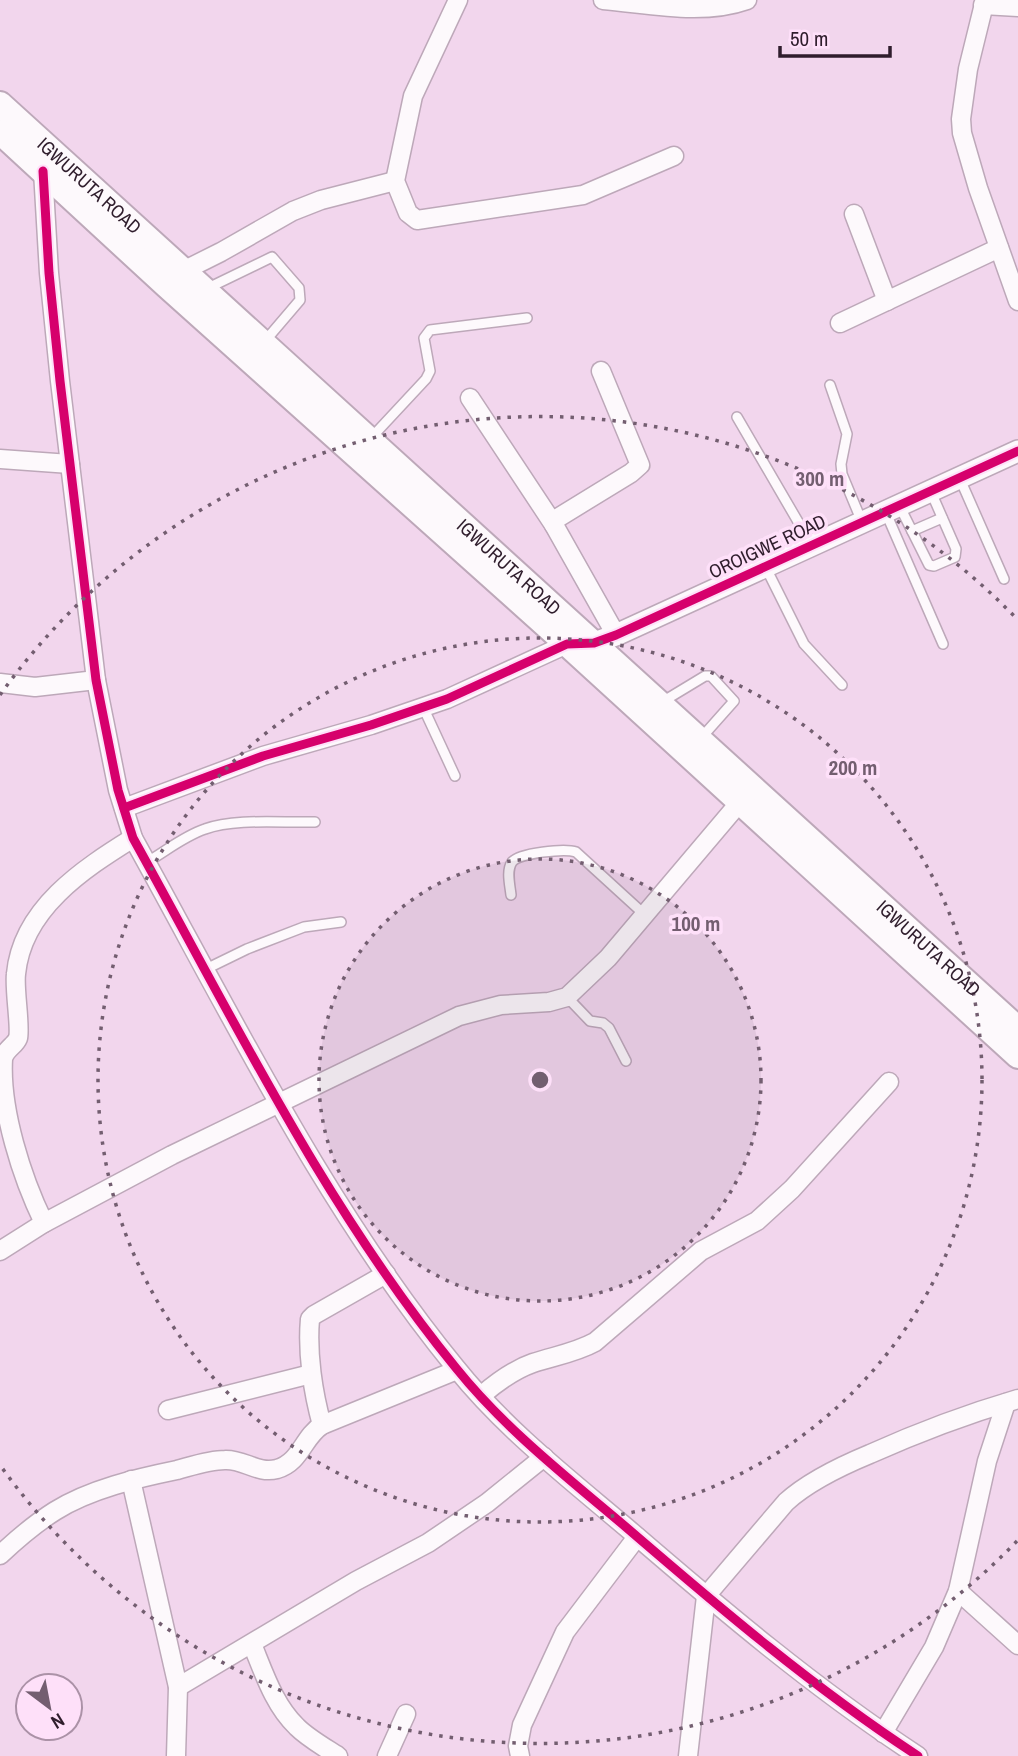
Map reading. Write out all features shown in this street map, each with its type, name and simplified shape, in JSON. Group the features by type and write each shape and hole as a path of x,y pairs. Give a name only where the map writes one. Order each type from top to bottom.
{"main road":[{"name":"IGWURUTA ROAD","path":"0,104 370,439 605,639 660,703 1015,1021"},
{"name":"IGWURUTA ROAD","path":"0,132 1018,1056"}],"street":[{"path":"458,0 413,96 395,181 408,213 417,220 583,195 674,156"},
{"path":"604,0 709,8 729,6 747,0"},
{"path":"1018,7 984,3 968,69 961,118 967,152 1018,301"},
{"path":"43,171 51,286 96,680 110,756 133,838 281,1105 340,1204 386,1274 457,1370 544,1457 706,1596 794,1668 918,1756"},
{"path":"185,270 221,253 293,211 321,200 395,181"},
{"path":"853,214 887,301"},
{"path":"840,323 999,248"},
{"path":"554,525 556,519 640,465 601,371"},
{"path":"470,398 554,525 605,639"},
{"name":"OROIGWE ROAD","path":"567,644 605,639 1018,451"},
{"path":"0,459 70,464"},
{"path":"124,808 263,756 424,707 567,644"},
{"path":"0,683 34,687 96,680"},
{"path":"0,1251 44,1223 172,1155 281,1105 459,1016 501,1004 549,1002 567,997 608,958 740,802"},
{"path":"44,1223 15,1155 2,1084 3,1058 19,1035 16,975 19,952 27,934 45,908 71,880 133,838"},
{"path":"482,1395 517,1370 582,1350 595,1342 701,1251 757,1221 792,1189 889,1082"},
{"path":"322,1425 311,1374 310,1319 386,1274"},
{"path":"0,1555 67,1504 131,1480 227,1460 264,1471 279,1468 292,1461 303,1450 315,1430 322,1425 457,1370"},
{"path":"168,1410 311,1374"},
{"path":"883,1733 934,1647 958,1591 987,1461 1012,1401"},
{"path":"688,1756 706,1596 796,1493 854,1461 913,1434 1012,1401"},
{"path":"178,1687 356,1581 428,1543 486,1503 544,1457"},
{"path":"131,1480 178,1687 176,1756"},
{"path":"520,1756 518,1746 522,1725 565,1632 637,1537"},
{"path":"958,1591 1018,1645"},
{"path":"252,1644 278,1704 287,1716 298,1728 339,1756 342,1752 350,1756"},
{"path":"387,1756 406,1714"}],"lane":[{"path":"206,289 262,260 272,257 276,260 299,288 300,300 264,342"},
{"path":"370,439 426,379 430,371 424,338 430,330 527,318"},
{"path":"830,385 847,434 841,464 842,474 862,522"},
{"path":"737,417 811,544"},
{"path":"960,477 1004,579"},
{"path":"892,508 912,531 929,565 944,562 957,553 930,491"},
{"path":"892,508 943,644"},
{"path":"912,531 942,517"},
{"path":"765,566 804,644 842,685"},
{"path":"660,703 705,676 711,676 734,701 700,739"},
{"path":"424,707 455,776"},
{"path":"147,862 206,828 234,822 315,822"},
{"path":"511,895 510,864 517,858 567,849 576,852 645,915"},
{"path":"206,969 304,926 341,922"},
{"path":"567,997 590,1021 603,1023 609,1028 626,1061"}],"cycle path":[{"path":"43,171 49,273 60,381 96,680 118,790 133,838 245,1043 364,1243 456,1368 495,1412 733,1618 842,1703 918,1756"},
{"path":"124,808 263,756 371,725 447,699 567,644 594,643 616,635 1018,451"}]}
